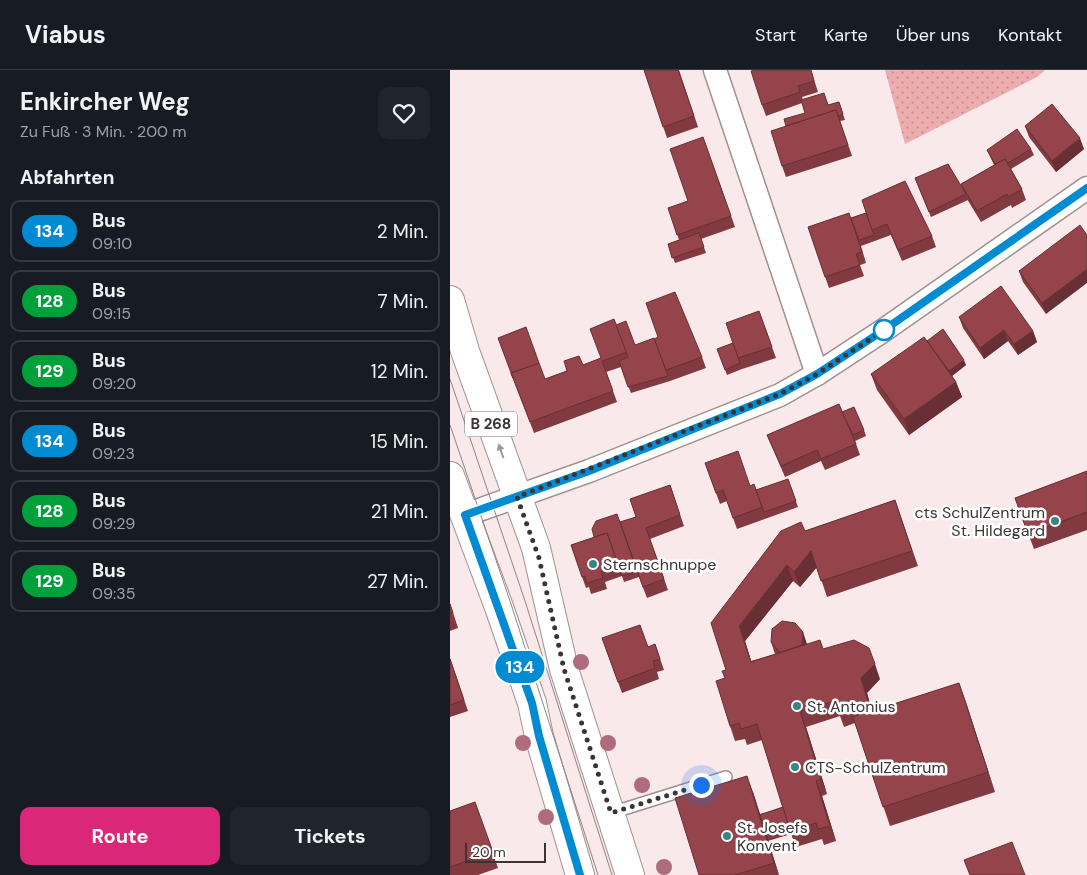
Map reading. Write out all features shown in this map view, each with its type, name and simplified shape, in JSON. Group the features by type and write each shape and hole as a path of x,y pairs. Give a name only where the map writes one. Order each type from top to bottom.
{"main road":[{"name":"B 268","path":"452,313 539,558 564,669 630,875"},
{"path":"450,476 532,703 539,736 580,875"}],"street":[{"path":"715,70 817,374"},
{"path":"465,515 719,420 780,394 817,374 962,277 1087,188"}],"lane":[{"path":"611,813 726,777"}],"shaded area":[{"path":"885,70 1045,70 1037,77 905,144"}],"building":[{"path":"644,70 678,70 694,116 663,127"},
{"path":"811,70 814,81 798,86 800,92 762,105 751,71"},
{"path":"824,93 828,105 839,102 843,114 838,116 836,110 786,126 784,119 805,113 801,100"},
{"path":"1052,104 1080,138 1052,161 1025,126"},
{"path":"836,110 848,145 782,166 771,131"},
{"path":"1017,129 1031,149 1008,163 1005,159 995,164 987,150"},
{"path":"703,137 731,216 677,235 668,208 688,201 670,149"},
{"path":"1005,159 1022,189 1008,197 1007,194 977,211 961,184"},
{"path":"948,164 966,194 929,212 915,178"},
{"path":"905,181 932,236 898,250 887,224 872,230 862,200"},
{"path":"849,213 862,252 856,254 860,265 825,277 808,227"},
{"path":"866,213 874,235 859,240 851,218"},
{"path":"1080,225 1087,235 1087,269 1042,303 1019,271"},
{"path":"699,233 704,247 672,258 668,244"},
{"path":"1001,286 1033,331 1014,344 1004,330 980,348 959,317"},
{"path":"675,292 702,357 666,370 654,339 658,337 646,303"},
{"path":"759,311 772,347 738,358 726,323"},
{"path":"614,319 627,352 602,361 613,391 530,422 511,373 539,363 545,379 567,371 564,361 579,356 583,365 601,358 590,329"},
{"path":"626,321 635,345 654,338 668,376 628,387 619,361 628,357 616,325"},
{"path":"526,327 539,363 511,373 498,338"},
{"path":"943,329 964,360 949,371 927,341"},
{"path":"924,337 956,382 904,419 871,374"},
{"path":"733,343 740,363 725,370 717,349"},
{"path":"839,404 856,444 821,459 817,450 781,466 767,435"},
{"path":"854,407 864,430 853,435 842,412"},
{"path":"738,451 750,486 754,484 762,507 733,518 723,490 716,493 705,463"},
{"path":"1087,471 1087,512 1028,534 1015,498"},
{"path":"788,479 796,501 764,512 756,490"},
{"path":"670,485 680,515 646,528 664,579 643,587 620,522 636,517 630,499"},
{"path":"895,500 912,551 821,581 811,551 794,572 787,565 739,626 751,662 820,640 823,649 854,640 869,648 875,664 861,678 868,702 838,711 835,701 800,711 821,779 816,781 830,826 818,829 816,823 790,831 757,724 741,729 739,723 730,726 716,681 725,678 722,671 726,670 711,623 781,531 801,522 805,531"},
{"path":"617,514 637,571 622,576 607,533 594,537 592,529 596,521"},
{"path":"607,533 618,565 601,571 603,578 587,583 585,576 582,577 571,545"},
{"path":"782,621 795,623 803,632 802,645 779,652 771,642 772,629"},
{"path":"640,625 648,647 655,644 660,659 653,661 655,668 618,682 602,638"},
{"path":"450,659 464,700 450,705"},
{"path":"959,683 988,772 883,807 853,717"},
{"name":"St. Josefs Konvent","path":"747,776 774,863 735,875 699,875 675,798"},
{"path":"475,802 493,852 450,867 450,811"},
{"path":"783,807 789,828 766,835 760,815"},
{"path":"1012,842 1025,875 970,875 964,860"}],"tram line":[{"path":"450,379 525,601 612,875"},
{"path":"450,425 511,604 598,875"}],"bus line":[{"name":"134","path":"580,875 539,736 532,703 465,515 589,471 780,394 817,374 884,330 1055,213 1087,188"}],"place":[{"name":"cts SchulZentrum St. Hildegard","path":"1055,521"},
{"name":"Sternschnuppe","path":"593,564"},
{"name":"St. Antonius","path":"797,706"},
{"name":"CTS-SchulZentrum","path":"795,767"},
{"name":"St. Josefs Konvent","path":"727,836"}],"route":[{"path":"701,785 611,813 564,669 539,558 517,497 607,464 780,394 817,374 884,330"}]}
